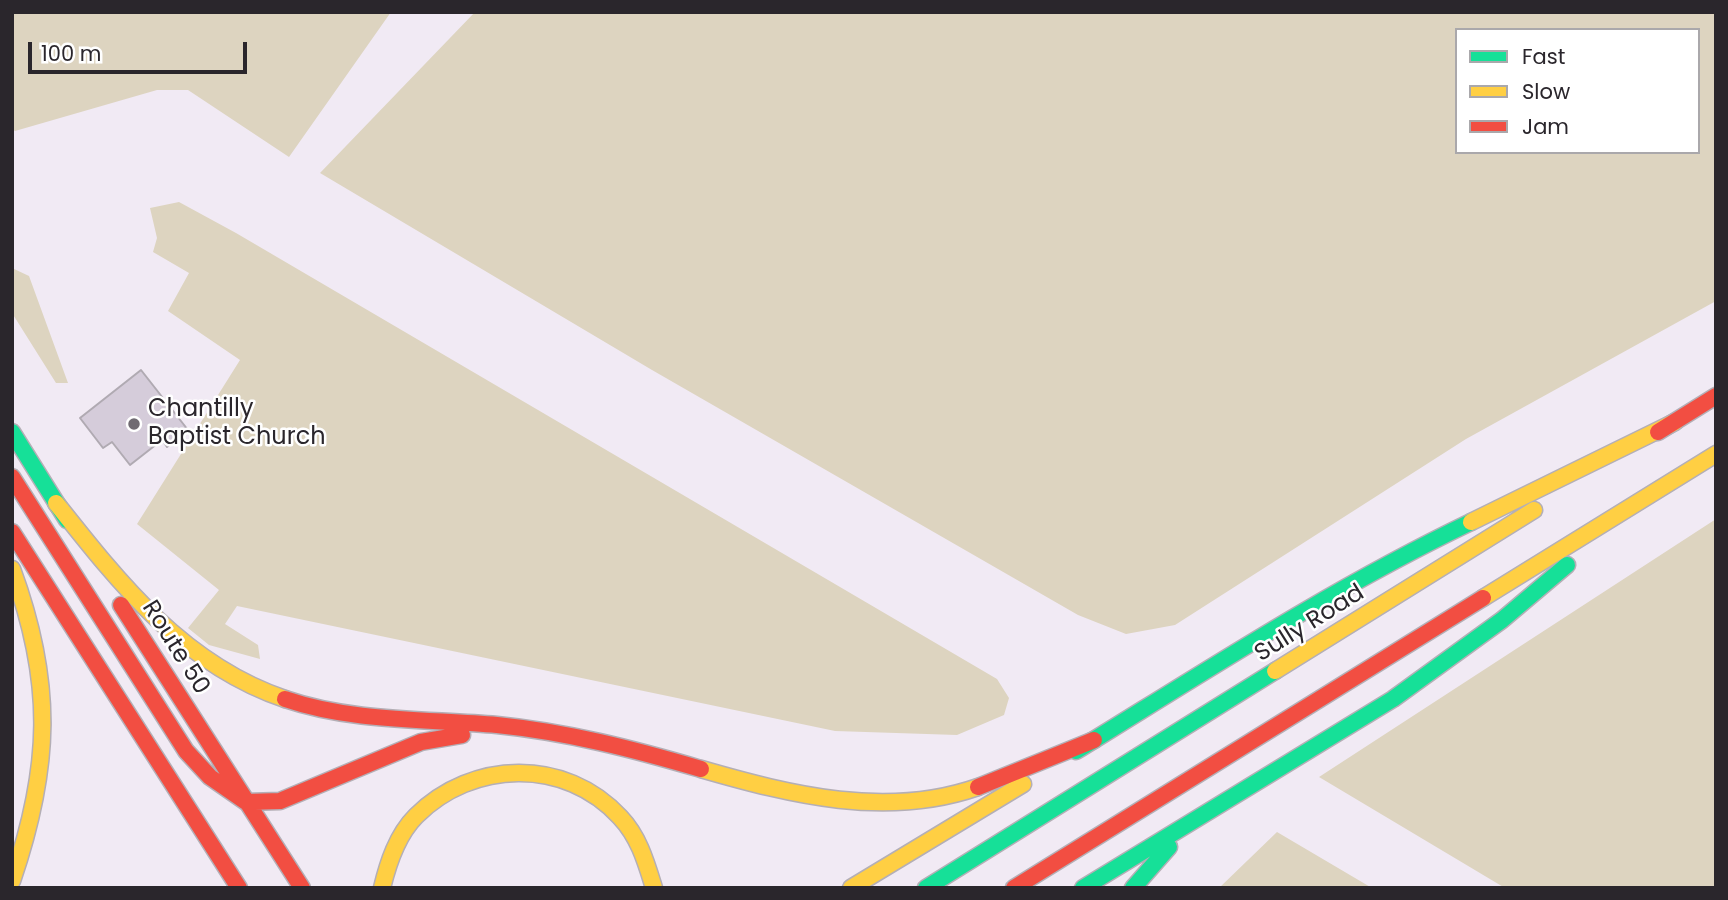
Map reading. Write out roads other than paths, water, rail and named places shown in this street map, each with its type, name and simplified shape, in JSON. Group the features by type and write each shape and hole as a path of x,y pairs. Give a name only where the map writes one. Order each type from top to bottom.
{"highway":[{"name":"Sully Road","path":"926,888 1481,545 1605,463 1716,396"},
{"path":"851,888 1328,596 1400,556 1675,422"},
{"name":"Route 50","path":"12,432 302,888"},
{"path":"1014,888 1716,454"},
{"path":"12,477 186,751 210,777 246,802 280,801 421,742 472,734 543,731"},
{"path":"1083,888 1387,703 1502,620 1672,481"},
{"path":"56,503 121,585 162,628 208,663 267,694 317,709 355,715 543,731 629,748 778,790 812,797 880,802 948,796 1094,740"},
{"path":"12,532 239,888"},
{"path":"12,569 32,626 39,669 42,745 32,822 12,881"},
{"path":"382,888 392,852 407,827 427,806 466,782 512,771 561,778 592,792 606,802 626,821 641,845 654,888"},
{"path":"1133,888 1191,822"}],"place":[{"name":"Chantilly Baptist Church","path":"134,424"}]}
